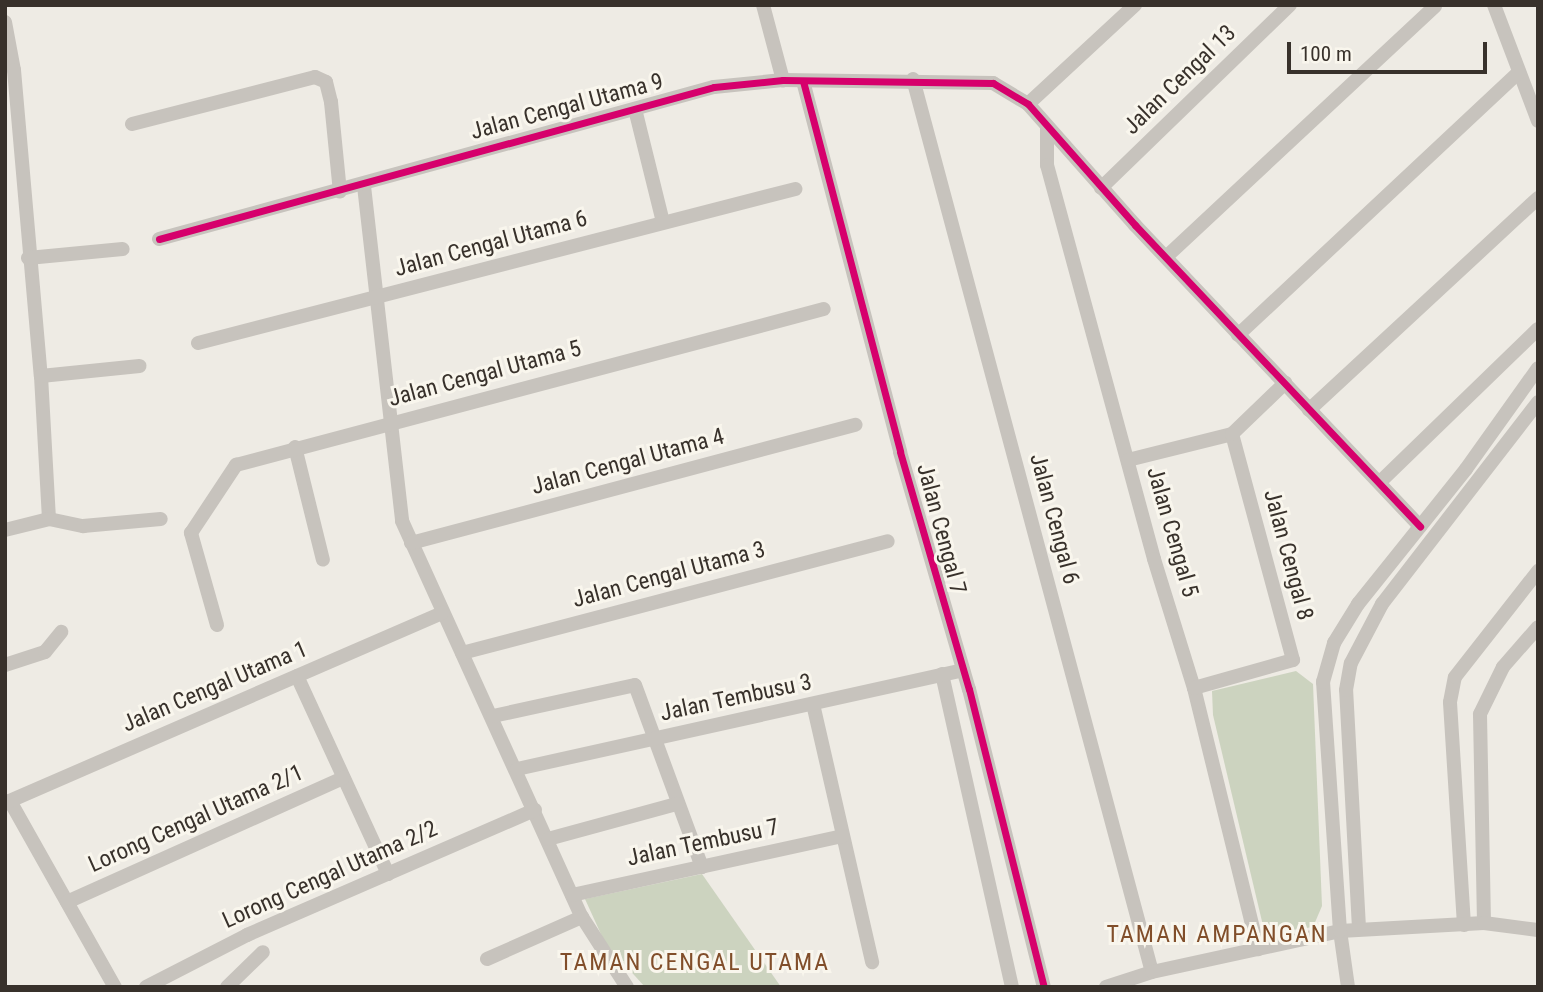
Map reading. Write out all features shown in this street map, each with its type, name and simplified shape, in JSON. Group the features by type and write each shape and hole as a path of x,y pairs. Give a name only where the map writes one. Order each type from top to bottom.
{"street":[{"path":"763,5 783,80"},
{"path":"1028,104 1135,5"},
{"name":"Jalan Cengal 13","path":"1101,188 1290,5"},
{"path":"1494,5 1538,121"},
{"path":"1167,257 1435,6"},
{"path":"5,22 14,70 41,376 48,519"},
{"path":"1238,335 1519,72"},
{"path":"132,124 315,77 327,82 340,192"},
{"name":"Jalan Cengal Utama 9","path":"159,239 364,186 714,87 783,80 913,79 993,83 1028,104 1101,188 1420,526"},
{"name":"Jalan Cengal 6","path":"913,79 1152,972"},
{"name":"Jalan Cengal 7","path":"803,81 904,464 963,670 1044,987"},
{"path":"635,109 663,222"},
{"name":"Jalan Cengal 5","path":"1047,127 1047,165 1194,688 1258,948"},
{"path":"364,186 402,521 493,716 582,917 628,987"},
{"name":"Jalan Cengal Utama 6","path":"198,343 795,189"},
{"path":"1309,410 1538,198"},
{"path":"29,257 123,249"},
{"name":"Jalan Cengal Utama 5","path":"218,625 191,533 236,465 295,447 824,309"},
{"path":"1380,482 1538,329"},
{"path":"41,376 139,366"},
{"path":"1348,987 1340,930 1323,682 1335,643 1358,604 1538,368"},
{"path":"1128,460 1231,434 1284,383"},
{"path":"1359,928 1346,690 1351,663 1382,604 1538,402"},
{"name":"Jalan Cengal Utama 4","path":"411,543 856,425"},
{"name":"Jalan Cengal 8","path":"1194,688 1293,660 1231,434"},
{"path":"295,447 323,560"},
{"path":"5,530 48,519 83,526 161,519"},
{"name":"Jalan Cengal Utama 3","path":"462,653 888,541"},
{"path":"1464,925 1450,702 1455,677 1538,571"},
{"name":"Jalan Cengal Utama 1","path":"8,802 443,612"},
{"path":"1484,923 1480,714 1503,667 1538,627"},
{"path":"5,665 45,652 61,632"},
{"name":"Jalan Tembusu 3","path":"517,769 963,670"},
{"path":"942,674 1012,987"},
{"path":"297,676 388,874"},
{"path":"493,716 630,683 639,692 651,739 702,867"},
{"path":"813,705 872,962"},
{"name":"Lorong Cengal Utama 2/1","path":"67,902 343,778"},
{"path":"8,802 115,987"},
{"path":"548,839 677,804"},
{"name":"Lorong Cengal Utama 2/2","path":"146,987 247,935 535,810"},
{"name":"Jalan Tembusu 7","path":"572,895 843,836"},
{"path":"487,959 582,917"},
{"path":"1106,987 1152,972 1340,930 1484,923 1538,930"},
{"path":"227,987 263,953"}],"green space":[{"path":"1296,671 1313,684 1322,906 1313,927 1265,934 1213,715 1212,691"},
{"path":"702,874 781,987 645,987 605,943 585,899"}],"cycle path":[{"path":"159,239 714,87 783,80 993,83 1028,104 1135,225 1420,526"},
{"path":"803,81 900,452 969,689 1044,987"}],"district":[{"name":"TAMAN AMPANGAN","path":"1217,935"},
{"name":"TAMAN CENGAL UTAMA","path":"695,963"}]}
